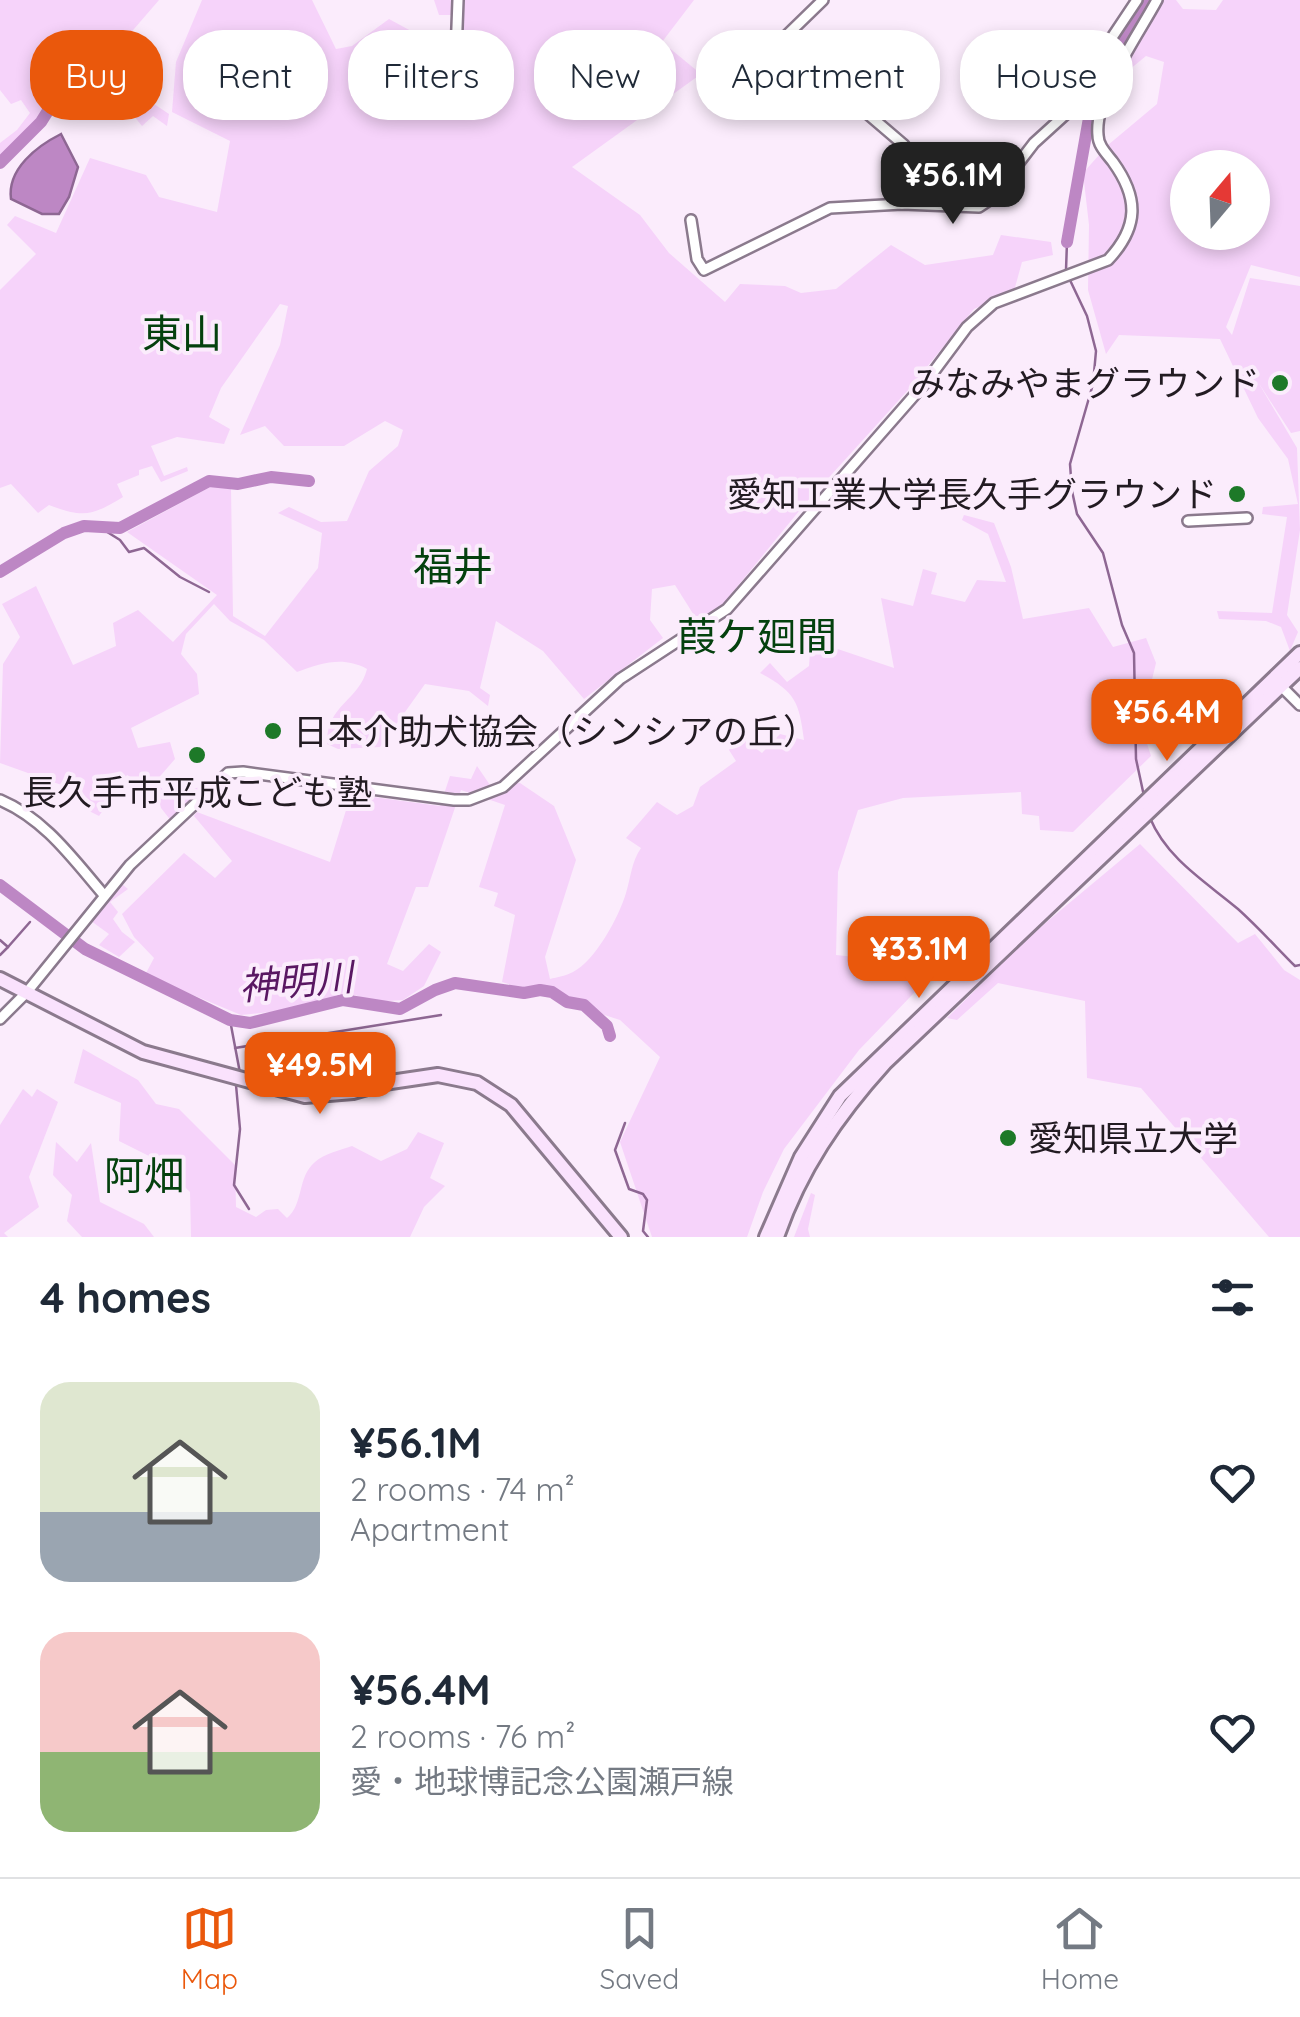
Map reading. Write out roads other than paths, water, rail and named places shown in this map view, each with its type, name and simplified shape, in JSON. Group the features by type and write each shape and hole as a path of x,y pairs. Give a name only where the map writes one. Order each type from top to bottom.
{"main road":[{"path":"778,1237 789,1202 810,1160 849,1103 1277,682 1300,653"},
{"path":"1277,682 1300,668"},
{"path":"766,1237 801,1157 840,1096 1136,817"},
{"path":"0,979 143,1052 304,1096 330,1096 438,1075 477,1083 511,1105 621,1237"}],"street":[{"path":"457,30 458,0"},
{"path":"823,0 786,36 834,86 904,144 902,204"},
{"path":"691,220 698,259 704,270 830,208 902,204 979,207 991,199 1022,157 1068,113 1079,87 1136,0"},
{"path":"0,1019 27,992 130,865 228,773 469,800 503,786 620,678 728,609 926,382 981,312 994,303 1108,260 1122,245 1133,198 1097,134 1115,77 1157,0"},
{"path":"1188,520 1247,518"},
{"path":"1277,682 1300,705"},
{"path":"0,800 26,812 43,826 104,896"}],"waterway":[{"path":"1067,242 1092,101 1145,0"},
{"path":"0,163 42,120"},
{"path":"1066,270 1067,242"},
{"path":"1069,278 1087,316 1096,351 1093,384 1070,464 1072,491 1077,514 1103,553 1122,625 1134,653 1136,759 1144,796"},
{"path":"0,572 64,533 84,526 120,528 209,481 238,484 271,477 309,481"},
{"path":"104,530 120,540 129,552 144,548 180,577 209,592"},
{"path":"1150,818 1177,858 1238,909 1295,966 1300,965"},
{"name":"神明川","path":"0,885 85,949 230,1020 250,1023 343,1000 400,1009 455,983 524,993 552,992 567,1002 584,1005 607,1026 610,1036"},
{"path":"8,947 30,922"},
{"path":"0,940 8,947 0,955"},
{"path":"235,1048 441,1015"},
{"path":"230,1020 240,1073"},
{"path":"236,1085 240,1129 234,1185 249,1209"},
{"path":"625,1123 615,1150 629,1189 643,1194 647,1200 643,1231 648,1237"}],"place":[{"name":"みなみやまグラウンド","path":"1280,383"},
{"name":"愛知工業大学長久手グラウンド","path":"1237,494"},
{"name":"日本介助犬協会（シンシアの丘）","path":"273,731"},
{"name":"長久手市平成こども塾","path":"197,755"},
{"name":"愛知県立大学","path":"1008,1138"}],"district":[{"name":"東山","path":"182,333"},
{"name":"福井","path":"453,566"},
{"name":"葭ケ廻間","path":"757,636"},
{"name":"阿畑","path":"144,1175"}]}
